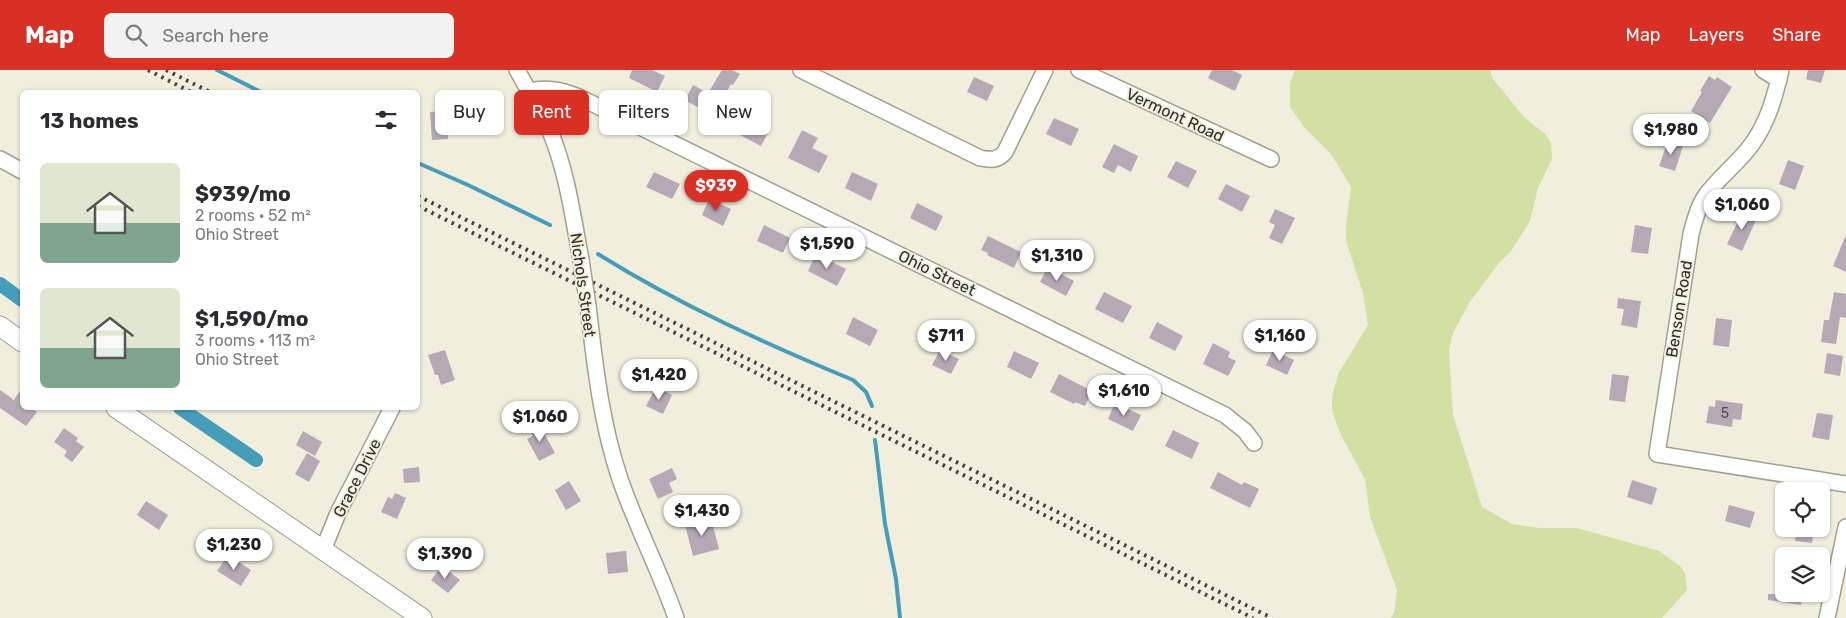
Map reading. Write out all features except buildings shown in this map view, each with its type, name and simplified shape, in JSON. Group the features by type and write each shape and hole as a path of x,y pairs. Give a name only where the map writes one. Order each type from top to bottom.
{"main road":[{"path":"1,330 20,341"},
{"path":"119,410 422,618"}],"street":[{"name":"Nichols Street","path":"517,70 528,90"},
{"path":"801,70 980,158 994,160 1001,157 1005,152 1045,70"},
{"name":"Vermont Road","path":"1079,70 1271,159"},
{"path":"1763,70 1780,75"},
{"name":"Benson Road","path":"1780,75 1770,110 1762,129 1751,146 1714,184 1703,200 1696,216 1691,234 1657,454 1846,484"},
{"name":"Ohio Street","path":"533,90 542,88 556,90"},
{"name":"Ohio Street","path":"589,102 1226,414 1245,431 1254,443"},
{"name":"Nichols Street","path":"552,135 570,199 588,306 597,383 609,441 620,479 676,618"},
{"path":"0,158 20,169"},
{"name":"Grace Drive","path":"323,550 336,515 391,410"},
{"path":"1827,618 1846,526"}],"green space":[{"path":"1295,70 1490,70 1492,78 1524,117 1545,134 1551,143 1552,159 1538,188 1530,221 1511,251 1499,263 1469,303 1453,333 1449,350 1453,415 1482,507 1512,524 1539,528 1577,528 1659,551 1680,566 1685,573 1687,590 1662,618 1391,618 1394,613 1397,590 1370,517 1365,479 1341,435 1332,411 1332,397 1338,374 1368,325 1363,293 1346,241 1351,187 1331,154 1304,127 1290,107 1290,83"}],"waterway":[{"path":"217,70 257,90"},
{"path":"420,164 550,225"},
{"path":"598,254 659,290 723,322 853,380 866,392 872,406"},
{"path":"0,284 20,299"},
{"path":"183,410 256,460"},
{"path":"875,440 885,524 896,579 900,618"}],"railway":[{"path":"148,70 187,90"},
{"path":"166,70 206,90"},
{"path":"420,197 1272,618"},
{"path":"420,207 1253,618"}]}
